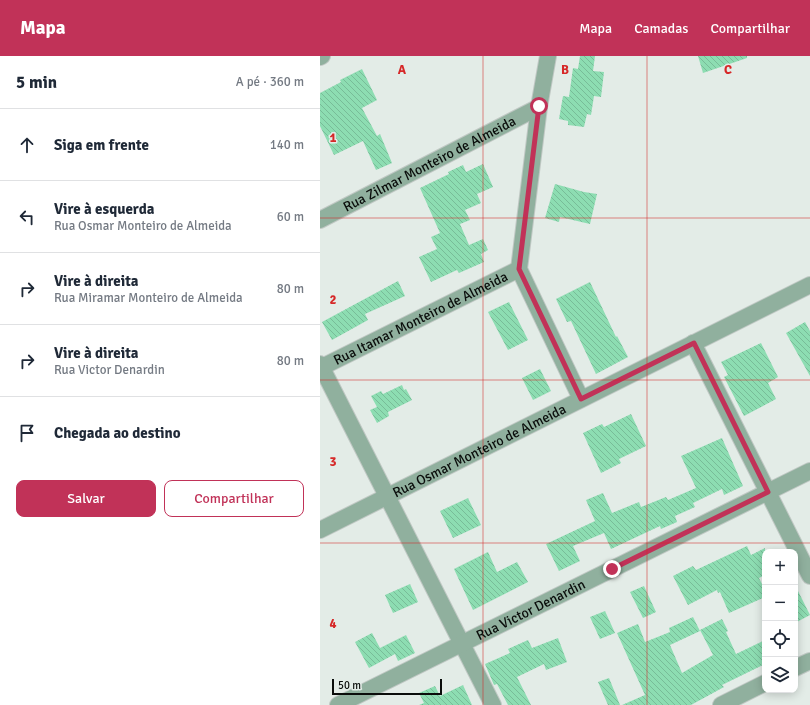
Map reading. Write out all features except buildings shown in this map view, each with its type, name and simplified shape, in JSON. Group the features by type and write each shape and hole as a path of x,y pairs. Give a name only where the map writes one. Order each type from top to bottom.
{"street":[{"path":"548,56 539,106 519,269 581,399"},
{"name":"Rua Zilmar Monteiro de Almeida","path":"320,220 539,106"},
{"name":"Rua Itamar Monteiro de Almeida","path":"321,366 519,269"},
{"name":"Rua Osmar Monteiro de Almeida","path":"320,530 810,285"},
{"path":"694,343 810,576"},
{"path":"321,366 493,705"},
{"name":"Rua Victor Denardin","path":"338,705 810,471"},
{"path":"798,667 810,661"},
{"path":"721,705 762,684"}],"route":[{"path":"539,106 519,258 519,269 581,399 694,343 768,492 612,569"}]}
